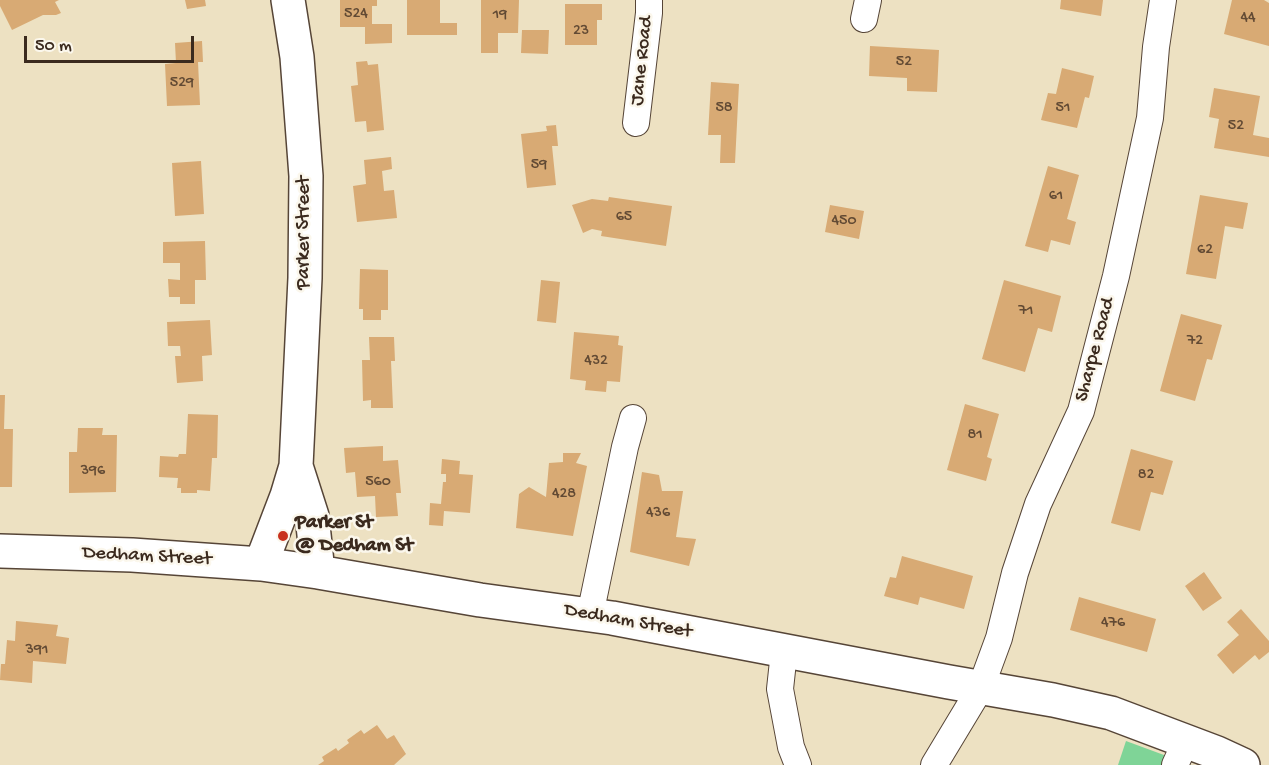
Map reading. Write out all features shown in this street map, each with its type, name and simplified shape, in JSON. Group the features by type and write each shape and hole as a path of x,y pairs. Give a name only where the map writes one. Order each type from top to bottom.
{"main road":[{"name":"Parker Street","path":"261,564 296,466 306,278 306,176 297,57 288,0"},
{"name":"Parker Street","path":"296,466 312,516 318,572"},
{"name":"Dedham Street","path":"0,551 132,555 261,564 480,600 590,615 1053,700 1111,713 1181,753 1243,765"}],"street":[{"name":"Jane Road","path":"636,123 649,0"},
{"name":"Sharpe Road","path":"934,765 981,687 999,638 1015,573 1038,504 1081,411 1116,276 1149,118 1163,0"},
{"path":"590,615 633,418"},
{"path":"784,652 780,689 791,747 798,765"}],"green space":[{"path":"1126,741 1191,765 1118,765"}],"building":[{"path":"0,0 59,0 55,2 61,13 43,15 12,30 0,6"},
{"path":"185,0 205,0 206,6 187,9"},
{"path":"340,0 377,0 377,6 372,6 372,24 392,24 392,43 365,44 365,27 340,27"},
{"path":"407,0 440,0 440,23 457,23 457,35 407,35"},
{"path":"481,0 519,0 518,33 498,33 498,53 481,53"},
{"path":"1061,0 1103,0 1101,16 1060,9"},
{"path":"1232,0 1264,0 1269,3 1269,46 1224,34"},
{"path":"565,4 602,4 602,20 597,20 597,45 565,45"},
{"path":"522,30 549,30 548,54 521,53"},
{"path":"202,41 203,62 198,62 200,105 167,106 165,64 176,63 175,43"},
{"path":"870,46 939,50 937,92 907,91 907,78 869,76"},
{"path":"367,61 368,65 378,64 384,130 367,132 366,121 355,122 351,86 358,85 356,62"},
{"path":"1062,68 1094,76 1089,98 1085,97 1077,128 1041,120 1048,93 1056,94"},
{"path":"711,82 739,84 735,163 720,163 721,135 708,135"},
{"path":"1214,88 1260,96 1253,135 1269,138 1269,157 1214,148 1219,119 1209,117"},
{"path":"556,125 558,146 552,146 556,185 527,188 521,134 547,131 546,126"},
{"path":"391,157 392,169 382,171 384,191 394,190 397,218 357,222 353,186 366,184 364,160"},
{"path":"201,161 204,214 175,216 172,163"},
{"path":"1048,166 1079,175 1067,219 1076,222 1070,245 1051,240 1048,252 1025,246"},
{"path":"1200,195 1248,203 1243,229 1225,226 1216,279 1186,274"},
{"path":"609,197 672,206 666,246 601,236 602,231 592,229 583,233 572,205 592,199 608,201"},
{"path":"830,205 864,211 859,239 825,232"},
{"path":"205,241 206,280 195,280 195,304 180,304 180,297 169,297 168,279 180,280 180,263 163,263 163,242"},
{"path":"360,269 388,270 388,310 381,310 381,320 363,320 363,309 359,309"},
{"path":"541,280 560,282 556,323 537,321"},
{"path":"1004,280 1061,296 1052,332 1038,328 1025,372 982,359"},
{"path":"1181,314 1222,325 1212,360 1207,359 1195,401 1160,391"},
{"path":"210,320 212,355 202,356 203,381 177,383 175,356 181,356 180,346 168,346 167,322"},
{"path":"574,332 619,336 618,345 623,346 620,382 607,381 606,392 585,390 586,381 570,379"},
{"path":"369,337 394,337 395,361 391,361 393,408 371,408 371,400 363,401 362,360 370,360"},
{"path":"0,395 5,395 4,429 13,429 12,487 0,487"},
{"path":"965,404 999,414 987,457 992,459 986,481 947,470"},
{"path":"188,414 218,415 217,458 212,458 210,491 197,490 197,493 181,493 181,488 177,488 178,478 159,477 160,456 178,457 179,454 186,454"},
{"path":"78,428 103,428 102,435 117,435 116,492 69,493 69,452 77,452"},
{"path":"383,446 383,461 398,460 401,493 396,493 398,516 376,517 375,496 357,497 355,472 346,473 344,448"},
{"path":"1131,449 1173,461 1163,495 1151,492 1140,531 1111,523"},
{"path":"563,453 581,453 576,463 587,466 573,536 516,528 519,494 529,487 546,497 549,463 563,462"},
{"path":"442,459 460,461 459,474 473,475 470,513 444,511 443,526 429,525 430,503 441,504 443,482 446,482 446,474 441,474"},
{"path":"642,472 659,475 662,491 683,491 676,537 696,539 689,566 630,552"},
{"path":"902,556 973,576 964,609 920,597 918,605 884,596 890,577 896,578"},
{"path":"1204,572 1222,598 1203,611 1185,586"},
{"path":"1079,597 1156,619 1147,652 1070,630"},
{"path":"1241,609 1269,641 1269,652 1259,660 1255,655 1233,674 1217,655 1239,635 1227,622"},
{"path":"16,621 58,625 56,636 69,638 66,664 33,661 32,683 0,680 1,664 5,664 7,640 15,641"},
{"path":"377,725 387,739 394,735 406,754 394,765 318,765 324,761 322,757 336,748 338,751 349,743 347,740 361,730 364,734"}],"place":[{"name":"Parker St @ Dedham St","path":"283,536"}]}
